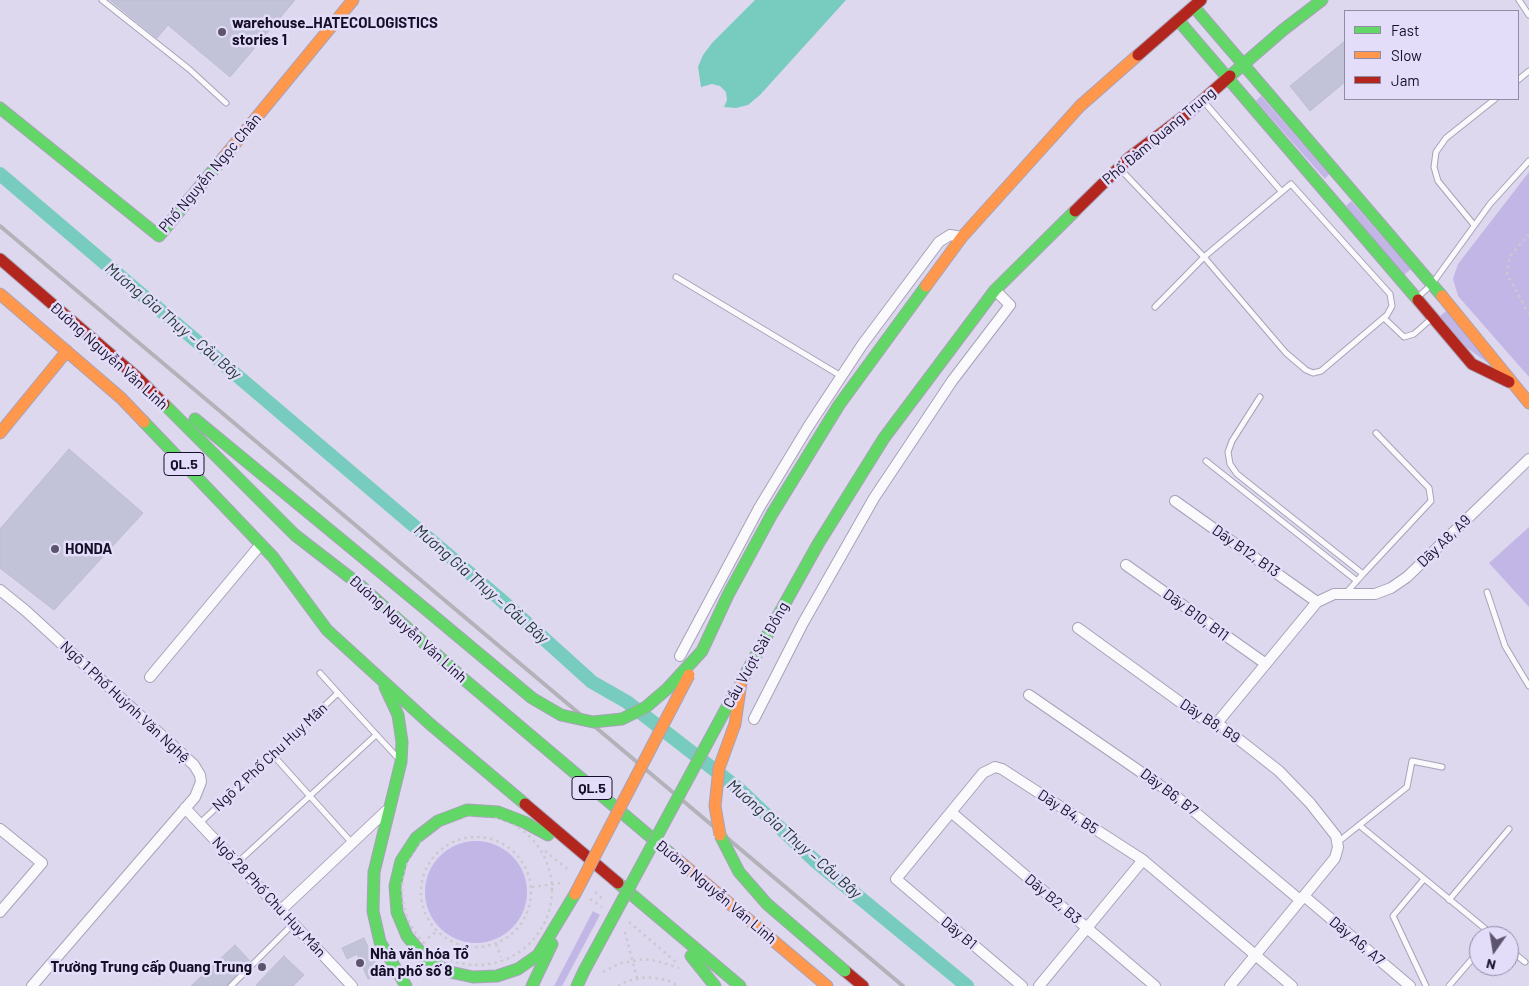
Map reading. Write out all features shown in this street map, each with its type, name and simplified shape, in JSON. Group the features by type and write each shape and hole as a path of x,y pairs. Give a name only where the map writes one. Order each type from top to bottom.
{"main road":[{"name":"Phố Nguyễn Ngọc Chân","path":"0,108 159,236 353,0"},
{"name":"Phố Đàm Quang Trung","path":"948,351 995,290 1118,168 1203,100 1322,0"},
{"path":"532,986 575,894 702,651 728,595 777,506 838,405 962,237 1080,106 1197,3 1243,65 1488,350 1511,383 1529,404"},
{"path":"1178,20 1472,364 1511,383"},
{"path":"1328,196 1344,182"},
{"name":"Đường Nguyễn Văn Linh","path":"0,260 138,378 295,534 361,586 466,681 827,986"},
{"name":"Đường Nguyễn Văn Linh","path":"0,294 121,398 273,557 327,630 430,724 636,896 740,986"},
{"path":"0,433 67,351"},
{"name":"Cầu Vượt Sài Đồng","path":"576,986 818,544 884,438 948,351"},
{"path":"138,378 176,402 532,698 561,715 593,722 622,719 646,707 667,689 702,651"},
{"path":"351,652 388,690 398,715 402,742 401,762 392,806 374,872 373,911 380,942 406,986"},
{"path":"741,682 735,724 719,768 715,806 720,838 738,872 768,904 862,986"},
{"path":"575,894 538,955 518,969 497,976 473,977 450,972 426,959 407,936 397,912 394,886 401,861 416,838 438,821 466,810 498,812 524,822 586,856"},
{"path":"636,896 703,969 715,986"}],"street":[{"path":"680,656 759,508 841,376 887,309 939,242 950,236 962,237"},
{"path":"754,719 803,623 874,498 942,395 1010,305 995,290"},
{"name":"Dãy A8, A9","path":"1317,602 1325,597 1346,593 1375,594 1391,588 1407,577 1529,459"},
{"name":"Dãy B12, B13","path":"1175,501 1317,602"},
{"path":"150,677 261,544"},
{"name":"Dãy B10, B11","path":"1126,565 1266,664"},
{"name":"Ngõ 1 Phố Huỳnh Văn Nghệ","path":"0,590 26,611 194,765 200,775 201,782 195,797 32,986"},
{"path":"1217,723 1317,602"},
{"name":"Dãy B8, B9","path":"1078,628 1202,718 1217,723 1279,772 1331,827 1337,842"},
{"name":"Dãy B6, B7","path":"1029,695 1183,801 1302,898"},
{"name":"Dãy B4, B5","path":"896,879 983,773 995,767 1002,769 1143,860 1292,986"},
{"path":"281,910 392,806"},
{"name":"Ngõ 28 Phố Chu Huy Mân","path":"185,808 352,986"},
{"name":"Dãy B2, B3","path":"951,812 1155,986"},
{"path":"0,829 42,863 0,912"},
{"path":"1230,986 1335,858 1337,842"},
{"path":"1039,986 1143,860"},
{"name":"Dãy B1","path":"896,879 1022,986"},
{"name":"Dãy A6, A7","path":"1302,898 1410,986"}],"lane":[{"path":"102,0 189,69 226,103"},
{"path":"1519,0 1529,15"},
{"path":"1519,79 1529,71"},
{"path":"1203,100 1282,191"},
{"path":"1474,225 1438,181 1434,167 1436,152 1446,138 1494,100"},
{"path":"1416,298 1432,284 1474,225 1529,161"},
{"path":"1118,168 1204,257 1286,353 1313,374 1321,371 1384,318 1392,306 1390,294 1291,184 1204,257 1155,307"},
{"path":"676,277 841,376"},
{"path":"1384,318 1404,337 1414,334 1433,317"},
{"path":"1260,397 1232,442 1228,452 1230,464 1237,474 1363,574"},
{"path":"1346,593 1431,501 1430,488 1376,433"},
{"path":"1206,462 1357,581"},
{"path":"1487,592 1504,646 1529,686"},
{"path":"320,672 338,693"},
{"name":"Ngõ 2 Phố Chu Huy Mân","path":"200,823 338,693 401,762"},
{"path":"237,863 376,735"},
{"path":"273,755 352,843"},
{"path":"1337,842 1407,787 1412,761 1442,767"},
{"path":"1358,825 1481,926"},
{"path":"1449,900 1509,829"},
{"path":"1424,879 1393,916 1426,986"},
{"path":"231,986 293,923"},
{"path":"1519,957 1525,962"},
{"path":"1449,986 1469,963"}],"path":[{"path":"1529,234 1510,256 1507,274 1529,314"},
{"path":"466,817 490,817 514,826 534,842 546,861 552,883 549,911 540,930 527,946 503,960 489,964 460,963 434,951 415,932 404,908 402,889 405,870 416,848 428,834 443,824 466,817"},
{"path":"484,837 495,840 513,850 526,867 532,886 530,907 521,926 505,940 496,944 475,948 464,946 445,938 425,915 420,896 423,876 426,867 438,851 446,845 464,838 484,837"},
{"path":"532,886 552,883"},
{"path":"496,944 503,960"},
{"path":"600,974 621,963 645,960 670,964 682,970"},
{"path":"618,986 627,981 646,977 667,980 678,986"}],"shaded area":[{"path":"755,0 846,0 760,95 748,105 736,108 724,107 727,100 726,92 720,86 712,84 701,87 698,67 703,55 712,43"},
{"path":"1261,96 1329,174 1325,179 1256,101"},
{"path":"1529,172 1529,377 1458,296 1453,279 1458,264"},
{"path":"1351,201 1411,269 1404,275 1346,206"},
{"path":"1446,311 1495,368 1467,348 1440,316"},
{"path":"1529,527 1529,607 1489,563"},
{"path":"476,841 496,844 505,849 519,863 524,872 527,892 524,912 519,921 505,935 496,940 476,943 456,940 447,935 433,921 428,912 425,892 428,872 433,863 447,849 456,844"},
{"path":"593,911 600,915 562,986 554,986"}],"building":[{"name":"warehouse_HATECOLOGISTICS stories 1","path":"110,0 295,0 230,77 168,25 157,38"},
{"path":"1344,42 1344,83 1310,111 1290,86"},
{"name":"HONDA","path":"69,449 143,513 54,610 0,568 0,529"},
{"path":"364,938 380,974 368,979 357,954 347,959 342,948"},
{"path":"235,945 251,962 226,986 191,986"},
{"path":"284,956 304,975 293,986 256,985"}],"waterway":[{"name":"Mương Gia Thụy – Cầu Bây","path":"0,174 500,599 592,682 627,702 739,789 814,860 967,986"}],"railway":[{"path":"0,226 903,986"}],"traffic: fast":[{"path":"1230,76 1283,30 1322,0"},
{"path":"1194,7 1442,296"},
{"path":"1178,20 1418,300"},
{"path":"0,108 159,236 224,157"},
{"path":"741,682 818,544 884,438 995,290 1075,211"},
{"path":"702,651 728,595 772,514 839,405 926,286"},
{"path":"164,404 295,535 361,586 466,681 672,855"},
{"path":"195,419 429,612"},
{"path":"144,422 273,557 327,630 430,724 525,804"},
{"path":"429,612 532,698 561,715 593,722 622,719 646,707 667,689 702,651"},
{"path":"385,687 398,715 402,742 401,762 374,872 373,911 380,942 406,986"},
{"path":"584,971 735,692"},
{"path":"548,835 524,822 498,812 467,810 438,821 416,838 401,861 395,886 397,912 407,936 426,959 450,972 473,977 497,976 518,969 538,955 575,894"},
{"path":"720,835 739,872 767,904 845,971"},
{"path":"618,883 740,986"},
{"path":"532,986 552,944"},
{"path":"691,956 715,986"},
{"path":"577,986 584,971"}],"traffic: slow":[{"path":"224,157 353,0"},
{"path":"926,286 962,237 1080,106 1138,55"},
{"path":"0,294 121,398 144,422"},
{"path":"1442,296 1529,403"},
{"path":"0,433 67,351"},
{"path":"575,894 689,675"},
{"path":"720,835 715,806 719,768 735,724 741,682"},
{"path":"672,855 827,986"}],"traffic: jam":[{"path":"1138,55 1201,0"},
{"path":"1075,211 1130,157 1188,113 1230,76"},
{"path":"0,259 138,378 164,404"},
{"path":"1418,300 1472,364 1509,382"},
{"path":"525,804 618,883"},
{"path":"845,971 863,986"}],"place":[{"name":"warehouse_HATECOLOGISTICS stories 1","path":"222,32"},
{"name":"HONDA","path":"55,549"},
{"name":"Nhà văn hóa Tổ dân phố số 8","path":"360,963"},
{"name":"Trường Trung cấp Quang Trung","path":"262,967"}]}
